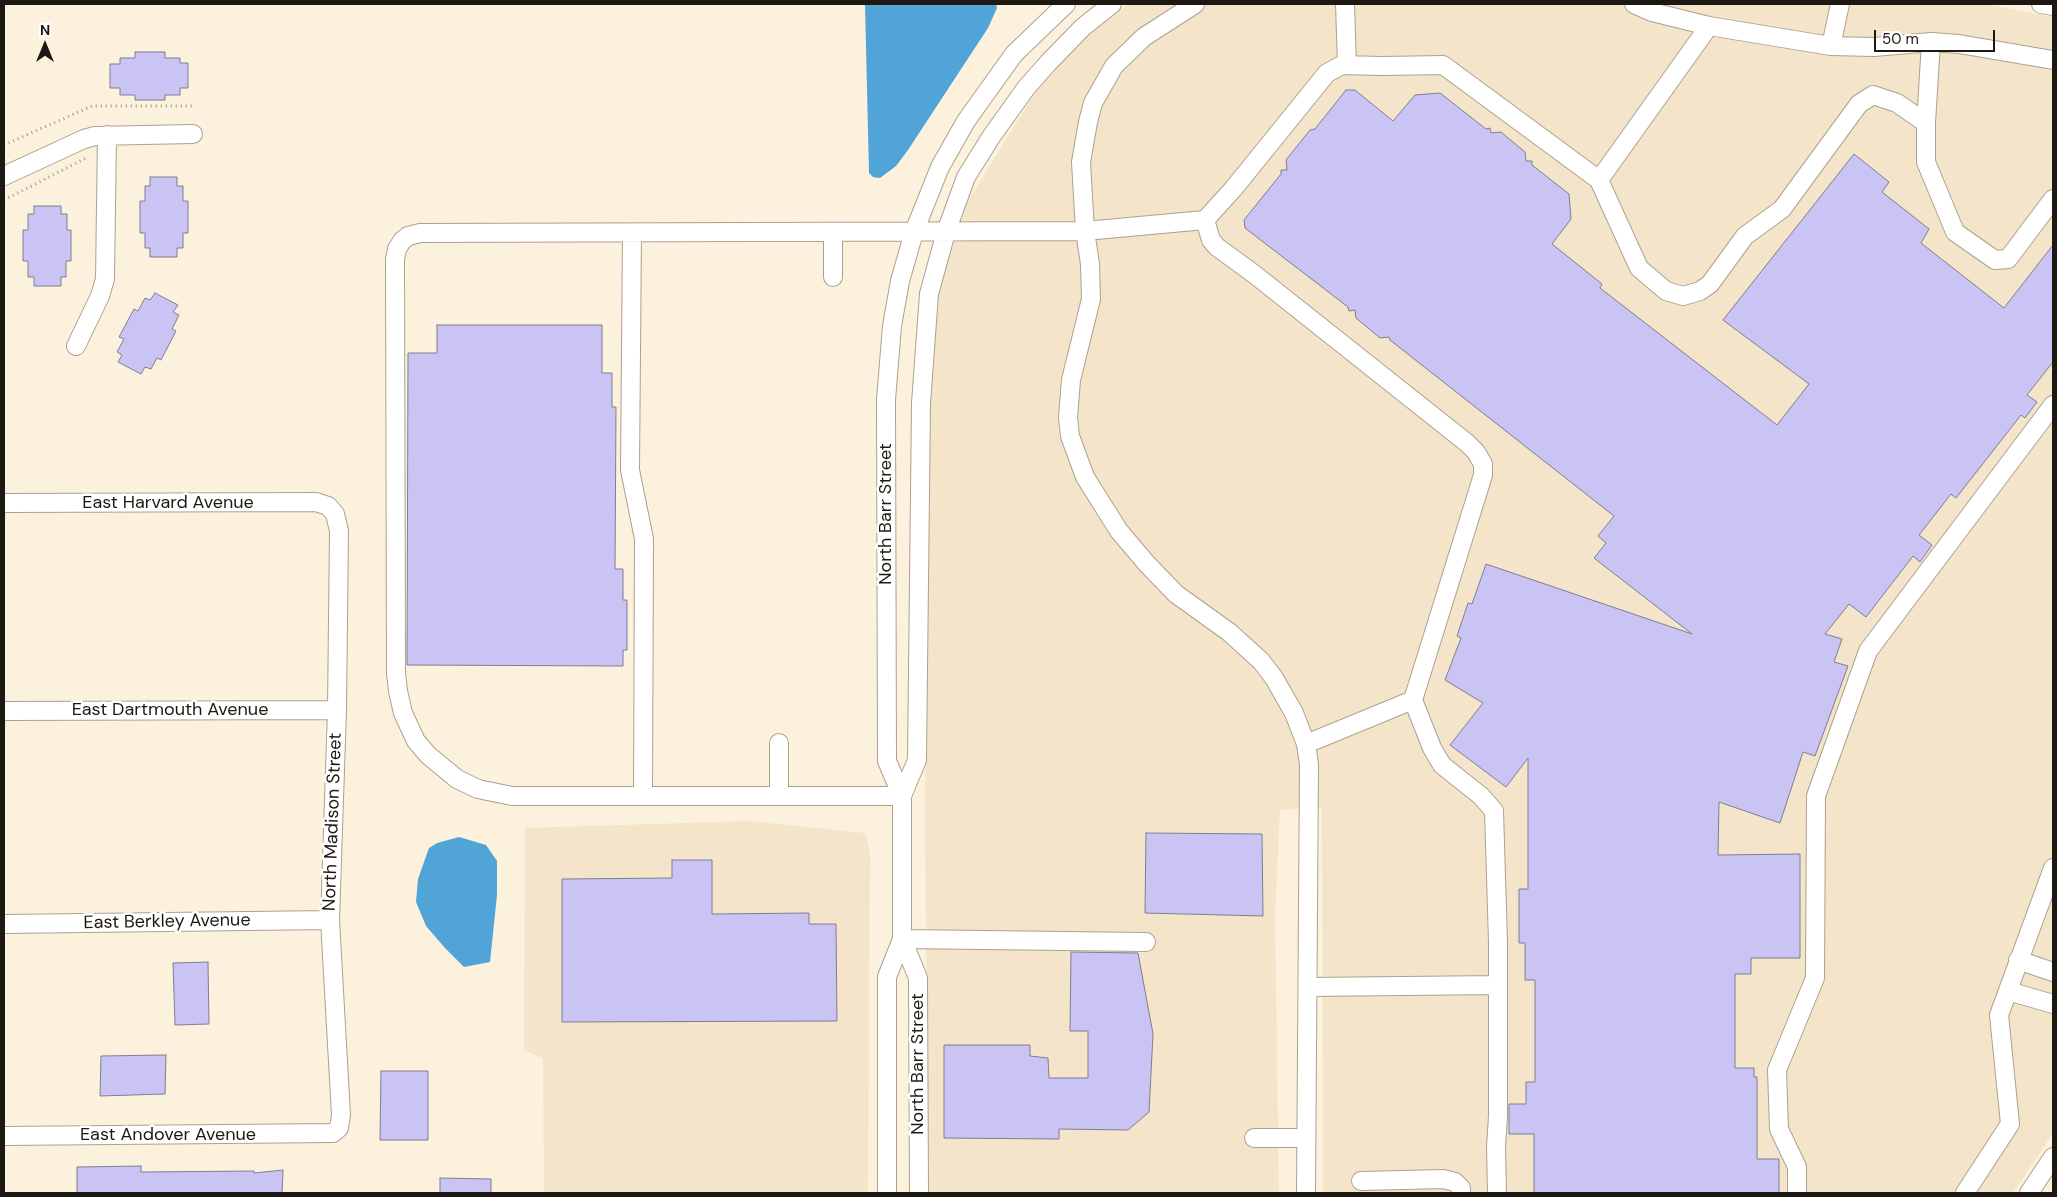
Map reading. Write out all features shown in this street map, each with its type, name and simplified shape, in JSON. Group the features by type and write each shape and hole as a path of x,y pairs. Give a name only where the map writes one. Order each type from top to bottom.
{"street":[{"name":"North Barr Street","path":"902,796 887,761 886,400 892,326 900,281 914,232 940,167 966,121 1014,54 1066,4"},
{"name":"North Barr Street","path":"887,1193 887,977 902,938 902,796 917,760 921,403 925,324 932,280 946,232 966,177 991,136 1026,88 1048,64 1083,26 1112,4"},
{"path":"1195,4 1144,37 1114,66 1094,103 1088,122 1081,162 1085,232 1090,264 1091,299 1071,380 1068,417 1070,436 1077,460 1097,498 1120,531 1147,564 1176,594 1229,632 1261,661 1274,678 1294,712 1306,744 1310,764 1306,1193"},
{"path":"1345,4 1348,65"},
{"path":"1634,4 1652,12 1709,26 1831,46 1874,47 1931,42 1959,44 2053,60"},
{"path":"1831,46 1840,4"},
{"path":"2041,4 2053,6"},
{"path":"1600,180 1709,26"},
{"path":"1931,42 1926,123 1926,162 1955,232 1995,260 2008,259 2053,199"},
{"path":"902,796 512,796 478,789 457,779 433,760 416,741 403,712 396,673 395,259 397,249 402,241 408,236 420,233 1085,232 1205,220 1234,188 1327,73 1342,65 1443,64 1600,180 1638,268 1666,291 1683,296 1700,291 1710,284 1745,236 1782,209 1859,104 1873,95 1897,103 1926,123"},
{"path":"4,176 84,139 107,135 193,134"},
{"path":"76,346 100,296 105,279 107,135"},
{"path":"1205,220 1211,240 1217,247 1254,274 1467,443 1476,452 1483,464 1483,476 1413,700 1432,748 1442,765 1481,796 1494,812 1498,985 1497,1193"},
{"path":"833,232 833,277"},
{"path":"632,233 630,470 644,539 643,796"},
{"path":"1797,1193 1797,1167 1779,1129 1777,1070 1815,978 1816,796 1868,651 2053,405"},
{"name":"East Harvard Avenue","path":"4,503 316,502 331,509"},
{"name":"North Madison Street","path":"331,509 335,514 339,530 337,710 330,920 341,1115 339,1128 333,1133"},
{"path":"1306,744 1413,700"},
{"name":"East Dartmouth Avenue","path":"4,711 337,710"},
{"path":"779,743 779,796"},
{"path":"1965,1193 2010,1124 1999,1015 2053,868"},
{"name":"East Berkley Avenue","path":"4,924 330,920"},
{"name":"North Barr Street","path":"902,938 918,978 919,1193"},
{"path":"902,938 1146,942"},
{"path":"2018,960 2053,972"},
{"path":"1308,987 1498,985"},
{"path":"2008,991 2053,1004"},
{"name":"East Andover Avenue","path":"4,1136 333,1133"},
{"path":"1254,1138 1306,1138"},
{"path":"2029,1193 2053,1157"},
{"path":"1361,1181 1443,1179 1455,1182 1461,1188 1461,1193"}],"path":[{"path":"4,146 92,106 194,106"},
{"path":"4,200 91,155"}],"shaded area":[{"path":"1128,4 1984,4 2053,17 2053,1133 2013,1193 1323,1193 1322,807 1280,810 1275,914 1279,1193 928,1193 925,806 928,341 936,292 968,201 1036,91 1082,39"},
{"path":"748,821 865,833 870,854 868,1193 544,1193 543,1058 524,1050 525,828"}],"water":[{"path":"865,4 996,4 997,8 988,28 908,150 896,166 880,178 873,177 869,173"},
{"path":"459,837 486,845 497,861 497,895 490,962 464,967 426,926 416,902 418,879 429,848 437,843"}],"building":[{"path":"135,52 165,52 165,58 180,58 180,63 188,63 188,88 180,88 180,95 165,95 165,100 135,100 135,95 120,95 120,88 110,88 110,64 120,64 120,58 135,58"},
{"path":"1346,90 1355,90 1393,121 1415,95 1440,93 1486,129 1490,128 1491,133 1501,132 1525,152 1526,161 1532,161 1532,165 1569,194 1571,219 1552,244 1602,284 1600,288 1777,425 1809,384 1723,320 1854,154 1889,182 1882,192 1929,229 1921,243 2004,308 2053,245 2053,362 2027,395 2037,402 2025,418 2021,415 1956,498 1951,494 1919,535 1932,545 1920,562 1913,556 1866,617 1849,604 1825,634 1842,639 1834,662 1848,666 1815,756 1803,752 1780,823 1719,802 1718,855 1800,854 1800,958 1751,958 1751,974 1735,974 1735,1068 1754,1068 1754,1077 1757,1077 1757,1159 1779,1159 1779,1193 1534,1193 1534,1134 1509,1134 1509,1104 1526,1104 1526,1082 1535,1082 1535,980 1525,980 1525,943 1519,943 1519,889 1528,889 1528,758 1506,787 1450,745 1483,703 1445,680 1461,638 1457,636 1468,603 1472,604 1486,564 1692,634 1594,558 1606,543 1598,536 1614,516 1390,340 1389,337 1380,338 1356,318 1355,310 1349,311 1348,307 1245,228 1244,220 1281,174 1281,170 1287,170 1286,160 1310,130 1315,129"},
{"path":"150,177 177,177 177,186 183,186 183,201 188,201 188,233 183,233 183,248 177,248 177,257 150,257 150,248 145,248 145,233 140,233 140,201 145,201 145,186 150,186"},
{"path":"34,206 61,206 61,214 67,214 67,230 71,230 71,261 66,261 66,277 61,277 61,286 34,286 34,277 28,277 28,261 23,261 23,230 28,230 28,214 34,214"},
{"path":"155,293 178,305 173,312 179,315 172,329 176,331 161,360 157,358 151,369 145,367 141,374 118,362 122,355 117,352 124,339 119,337 134,309 138,311 145,298 150,300"},
{"path":"437,325 602,325 602,373 612,373 612,407 616,407 615,569 623,569 623,600 627,600 627,650 623,650 623,666 407,665 408,353 437,353"},
{"path":"1146,833 1262,834 1263,916 1145,913"},
{"path":"672,860 712,860 712,914 809,913 809,924 836,924 837,1021 562,1022 562,879 672,878"},
{"path":"1071,952 1138,953 1153,1034 1149,1112 1128,1130 1059,1129 1059,1139 944,1138 944,1045 1030,1045 1030,1056 1048,1058 1049,1078 1088,1078 1088,1031 1070,1031"},
{"path":"208,962 209,1024 175,1025 173,963"},
{"path":"166,1055 165,1094 100,1096 101,1056"},
{"path":"381,1071 428,1071 428,1140 380,1140"},
{"path":"141,1166 141,1172 254,1171 254,1173 283,1170 282,1193 77,1193 77,1167"},
{"path":"440,1178 491,1179 491,1193 440,1193"}]}
